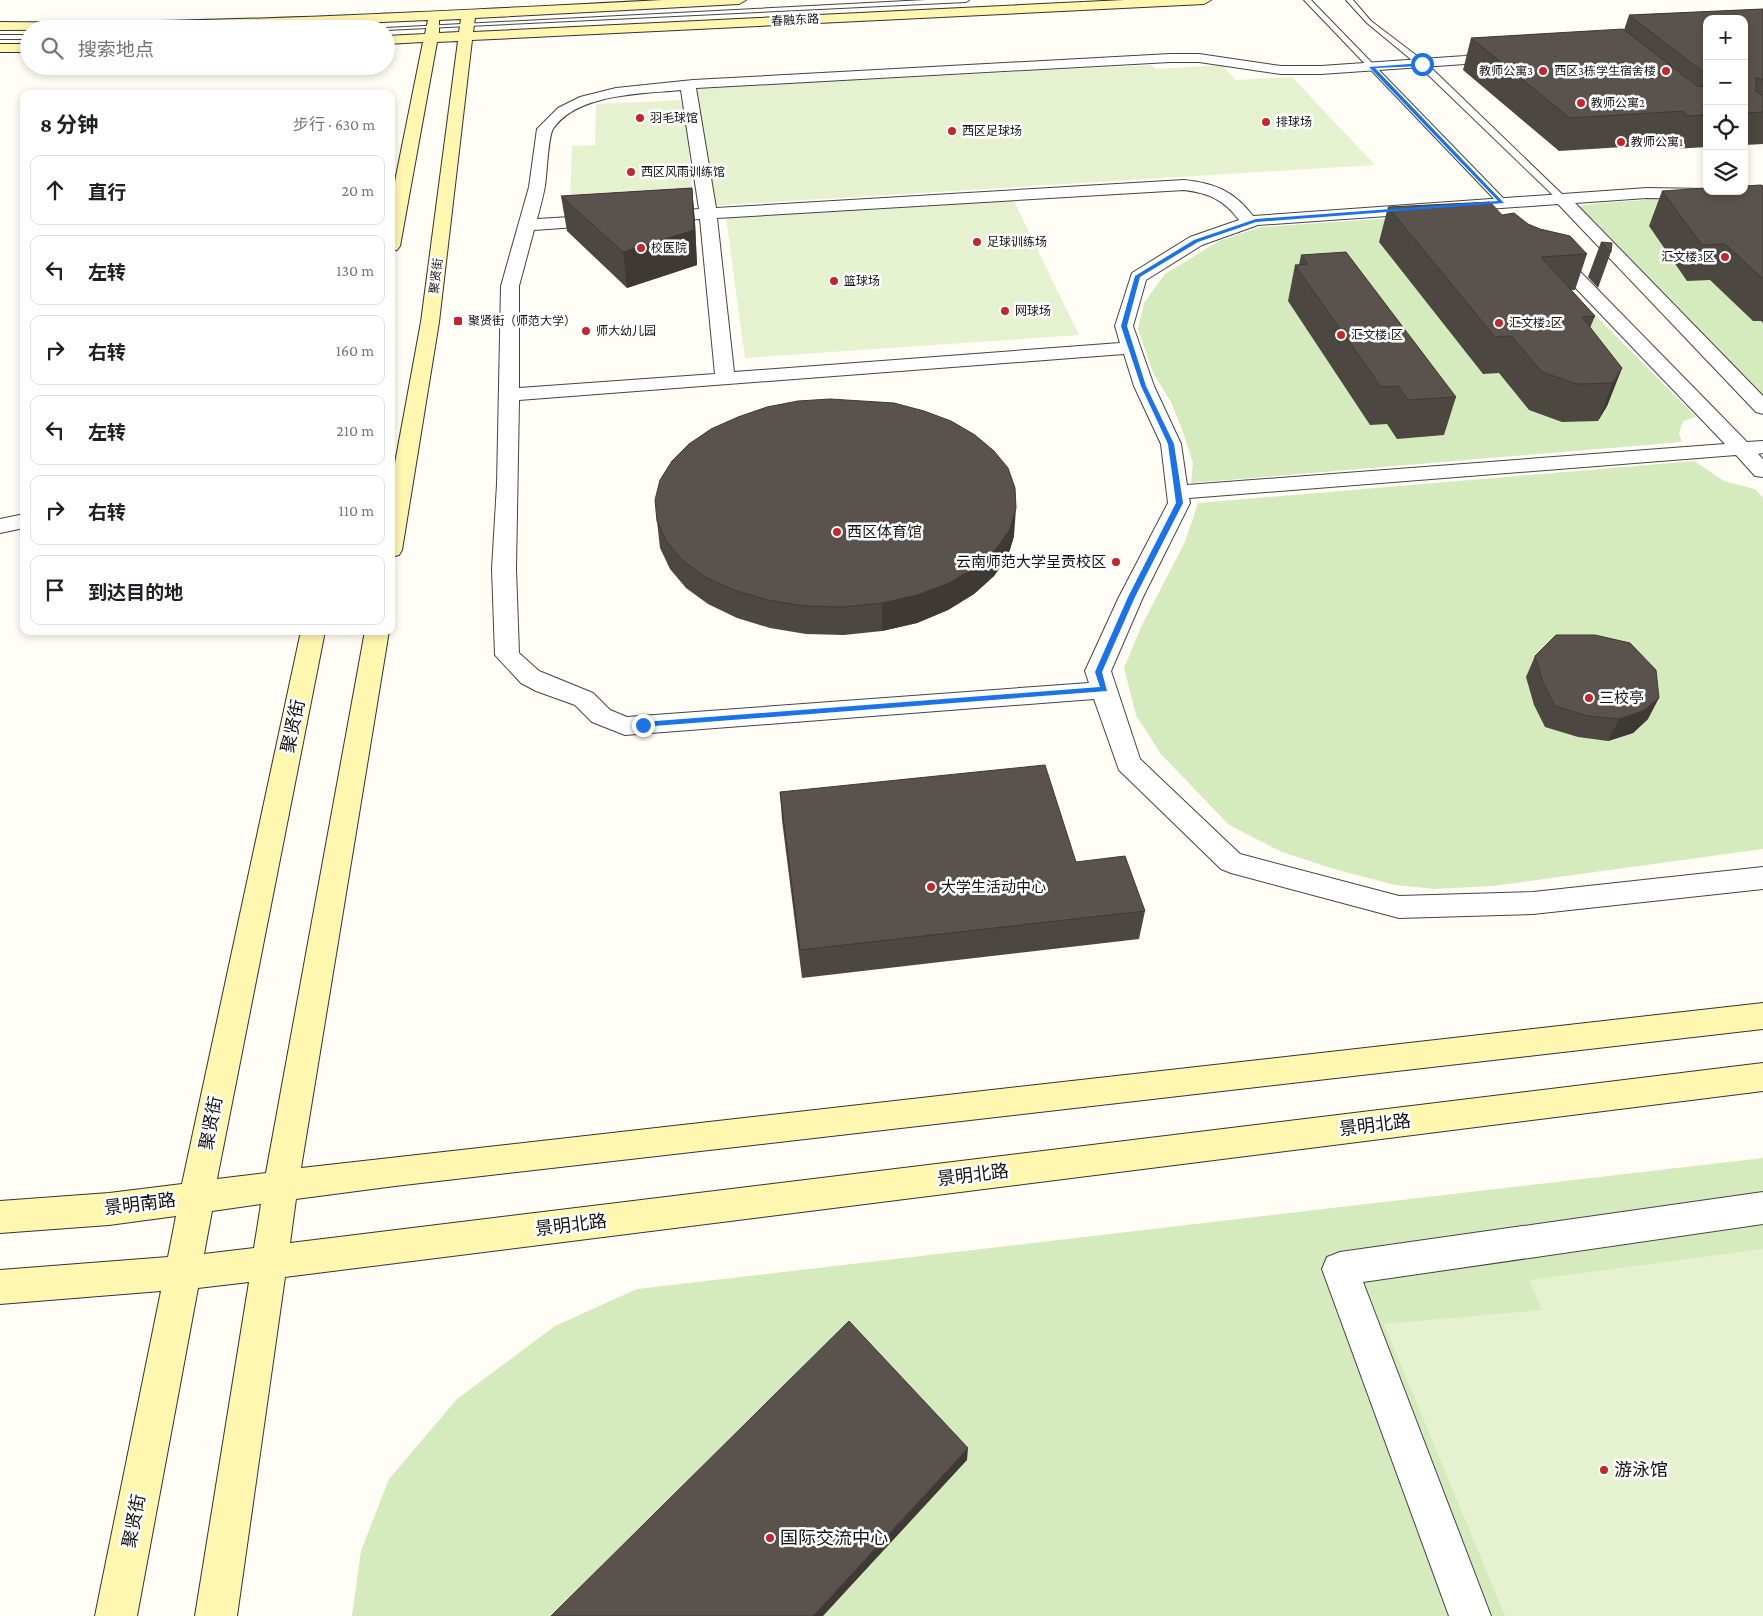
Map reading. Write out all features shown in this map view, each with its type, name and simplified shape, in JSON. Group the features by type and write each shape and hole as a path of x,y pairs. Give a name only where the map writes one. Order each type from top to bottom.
{"main road":[{"name":"春融东路","path":"395,36 435,20 739,0"},
{"name":"春融东路","path":"395,21 1204,0"},
{"name":"聚贤街","path":"395,527 430,322 468,19"},
{"path":"395,225 435,20"},
{"name":"春融东路","path":"0,26 20,26"},
{"path":"0,48 20,48"},
{"name":"聚贤街","path":"116,1616 206,1145 312,635"},
{"path":"216,1616 280,1187 376,635"},
{"path":"280,1187 395,1171 1763,1016"},
{"name":"景明北路","path":"183,1273 1763,1077"},
{"name":"景明南路","path":"0,1217 110,1209 280,1187"},
{"path":"0,1287 183,1273"}],"street":[{"path":"1104,690 668,724 617,724 601,716 584,699 545,685 530,677 506,655 504,569 508,484 510,286 537,187 546,129 563,111 585,100 616,92 688,85 1170,58 1199,58 1281,70 1321,70 1465,60 1514,47"},
{"path":"688,85 708,213 725,379"},
{"path":"641,218 1184,185 1214,189 1235,202 1249,222"},
{"path":"1763,195 1647,193 1502,202 1249,222 1196,241 1138,276 1124,326 1144,386 1171,444 1179,503 1131,597 1098,672 1128,763 1231,862 1399,907 1533,903 1763,878"},
{"path":"1561,198 1763,408"},
{"path":"1502,202 1522,223"},
{"path":"526,225 622,219"},
{"path":"1542,243 1763,471"},
{"path":"509,395 1131,348"},
{"path":"1178,492 1763,447"},
{"path":"0,526 20,522"},
{"path":"1470,1616 1340,1269 1763,1208"}],"lane":[{"path":"468,19 966,0"},
{"path":"1308,0 1502,202"},
{"path":"1349,0 1369,22 1422,64 1561,198"},
{"path":"395,25 435,20"},
{"path":"0,37 20,37"}],"green space":[{"name":"西区足球场","path":"1151,65 1156,69 1222,65 1236,80 1292,77 1375,165 709,206 695,88"},
{"name":"西区风雨训练馆","path":"684,100 693,198 570,205 572,146 595,145 596,104"},
{"path":"1676,198 1763,201 1763,397 1566,208 1600,203"},
{"name":"篮球场","path":"1014,201 1079,335 745,358 726,218"},
{"path":"1492,211 1696,417 1683,421 1679,433 1682,442 1191,483 1193,463 1183,432 1171,402 1153,373 1138,329 1144,303 1165,274 1219,241 1261,227"},
{"path":"1694,461 1724,481 1755,489 1763,498 1763,849 1493,886 1435,889 1395,885 1334,869 1282,852 1229,825 1160,753 1136,715 1124,668 1142,625 1185,542 1198,503"},
{"path":"1763,1158 1763,1616 352,1616 361,1551 389,1479 457,1399 555,1326 637,1289"},
{"name":"游泳馆","path":"1763,1249 1763,1616 1505,1616 1384,1324 1542,1310 1529,1280"}],"building":[{"path":"1763,9 1763,80 1756,77 1756,91 1763,96 1763,112 1748,113 1748,15 1703,15 1703,72 1629,15"},
{"path":"1623,29 1697,86 1703,87 1703,115 1686,116 1684,111 1570,118 1471,38"},
{"path":"1748,186 1763,186 1763,279 1725,244 1702,245 1662,191 1703,188 1703,195 1748,195"},
{"path":"692,188 694,230 623,252 561,196"},
{"path":"1490,202 1502,215 1514,213 1528,224 1540,229 1570,236 1587,254 1541,257 1595,316 1582,317 1622,368 1613,383 1577,384 1542,372 1511,336 1495,337 1388,207"},
{"path":"1601,242 1612,243 1611,252"},
{"path":"1346,252 1456,397 1408,400 1398,386 1381,387 1295,265 1308,264 1301,255"},
{"name":"西区体育馆","path":"830,399 894,403 924,411 951,421 975,435 994,451 1008,468 1015,488 1016,508 1010,529 996,549 976,567 949,583 917,595 882,603 843,607 805,606 768,600 734,590 705,577 682,560 666,541 657,521 655,500 660,480 672,461 689,444 711,429 738,417 767,407 798,401"},
{"name":"三校亭","path":"1556,635 1595,635 1630,643 1656,670 1659,698 1643,711 1619,719 1588,716 1555,706 1543,683 1535,656"},
{"name":"大学生活动中心","path":"1045,765 1076,862 1125,856 1145,911 800,950 780,792"},
{"name":"国际交流中心","path":"849,1321 968,1448 813,1616 551,1616"}],"place":[{"name":"教师公寓3","path":"1543,71"},
{"name":"西区3栋学生宿舍楼","path":"1666,71"},
{"name":"教师公寓2","path":"1581,103"},
{"name":"羽毛球馆","path":"640,118"},
{"name":"排球场","path":"1266,122"},
{"name":"西区足球场","path":"952,131"},
{"name":"教师公寓1","path":"1621,142"},
{"name":"西区风雨训练馆","path":"631,172"},
{"name":"足球训练场","path":"977,242"},
{"name":"校医院","path":"641,248"},
{"name":"汇文楼3区","path":"1725,257"},
{"name":"篮球场","path":"834,281"},
{"name":"网球场","path":"1005,311"},
{"name":"聚贤街（师范大学）","path":"458,321"},
{"name":"汇文楼2区","path":"1499,323"},
{"name":"师大幼儿园","path":"586,331"},
{"name":"汇文楼1区","path":"1341,335"},
{"name":"西区体育馆","path":"837,532"},
{"name":"云南师范大学呈贡校区","path":"1116,562"},
{"name":"三校亭","path":"1589,698"},
{"name":"大学生活动中心","path":"931,887"},
{"name":"游泳馆","path":"1604,1470"},
{"name":"国际交流中心","path":"770,1538"}],"route":[{"path":"643,725 1104,690 1098,672 1131,597 1179,503 1171,444 1144,386 1124,326 1138,276 1196,241 1256,220 1502,202 1371,67 1422,64"}]}
